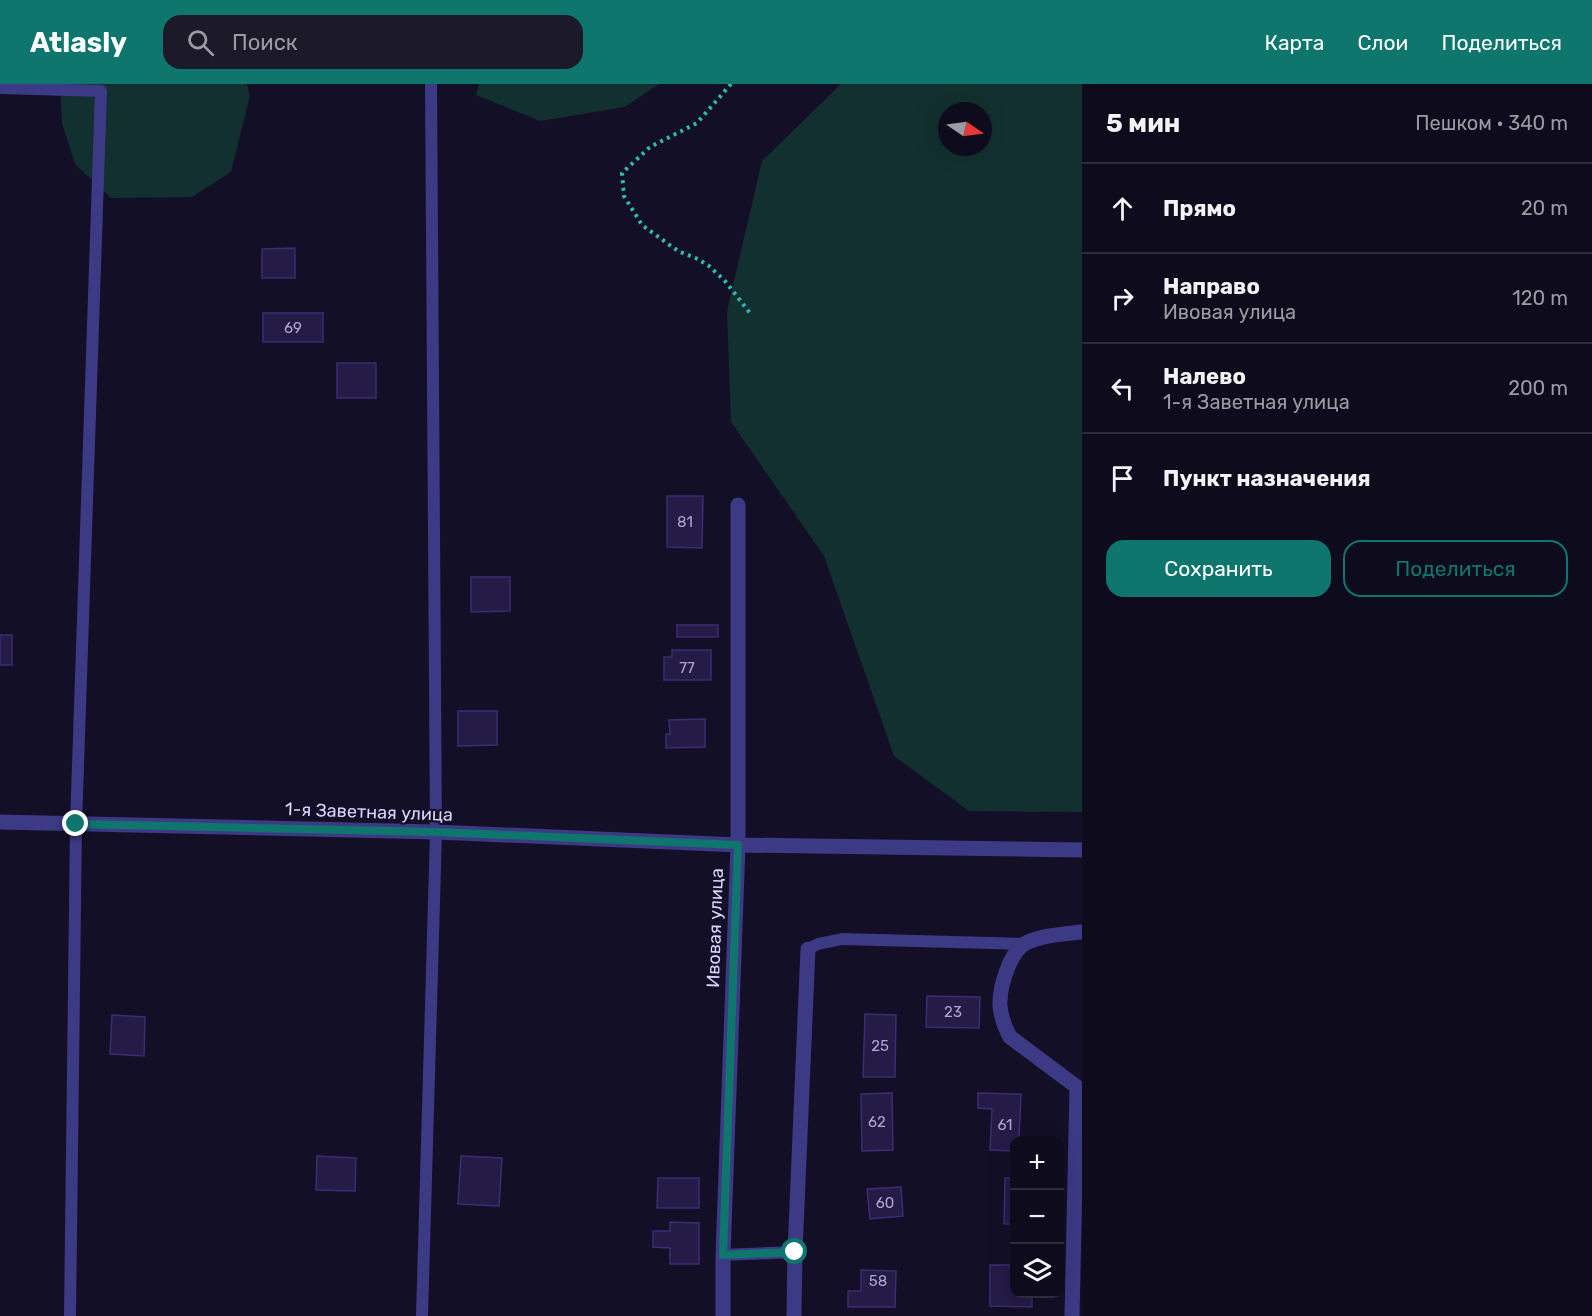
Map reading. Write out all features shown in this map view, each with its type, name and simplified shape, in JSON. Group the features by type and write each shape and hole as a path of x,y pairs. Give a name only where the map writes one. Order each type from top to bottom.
{"street":[{"name":"Ивовая улица","path":"723,1316 723,1255 738,845 738,505"},
{"name":"1-я Заветная улица","path":"0,822 436,832 738,845 1082,850"},
{"path":"1072,1316 1077,1087 1010,1037 1000,1005 1003,981 1011,959 1024,944 1043,937 1082,932"},
{"path":"794,1316 808,949"}],"lane":[{"path":"2,84 2,88 100,92 76,824 70,1316"},
{"path":"422,1316 436,832 431,84"},
{"path":"808,949 818,944 842,939 1024,944"},
{"path":"723,1255 795,1252"}],"path":[{"path":"731,84 697,123 650,147 622,173 624,196 642,225 678,250 709,266 725,281 750,313"}],"green space":[{"path":"60,84 247,84 250,96 231,172 192,197 111,198 75,164 62,123"},
{"path":"479,84 659,84 625,107 540,121 476,95"},
{"path":"841,84 1082,84 1082,812 969,811 894,756 824,556 731,422 727,311 762,161"}],"building":[{"path":"295,248 295,278 262,278 262,249"},
{"path":"263,313 323,313 323,342 263,342"},
{"path":"337,363 376,363 376,398 337,398"},
{"path":"667,496 703,496 702,548 667,547"},
{"path":"471,577 510,577 510,611 471,612"},
{"path":"677,625 718,625 718,637 677,637"},
{"path":"0,635 12,635 12,665 0,665"},
{"path":"672,650 711,650 711,680 664,680 664,657 672,657"},
{"path":"458,711 497,711 497,745 458,746"},
{"path":"705,719 705,747 666,748 666,734 670,734 669,720"},
{"path":"927,996 980,997 979,1028 926,1027"},
{"path":"865,1014 896,1015 895,1077 863,1077"},
{"path":"112,1015 145,1017 144,1056 110,1054"},
{"path":"892,1093 893,1150 862,1151 861,1094"},
{"path":"978,1093 1021,1094 1019,1136 1010,1136 1010,1151 990,1150 992,1109 978,1108"},
{"path":"317,1156 356,1158 355,1191 316,1190"},
{"path":"461,1156 502,1158 499,1206 458,1204"},
{"path":"658,1178 699,1178 699,1208 657,1208"},
{"path":"1005,1178 1010,1178 1010,1224 1004,1224"},
{"path":"901,1187 903,1216 870,1219 867,1189"},
{"path":"670,1222 699,1223 699,1264 670,1264 670,1248 653,1247 653,1231 670,1231"},
{"path":"990,1265 1010,1265 1010,1298 1032,1298 1032,1307 990,1306"},
{"path":"861,1270 896,1271 895,1307 848,1307 848,1291 861,1291"}],"route":[{"path":"76,824 436,832 738,845 723,1255 795,1252"}]}
